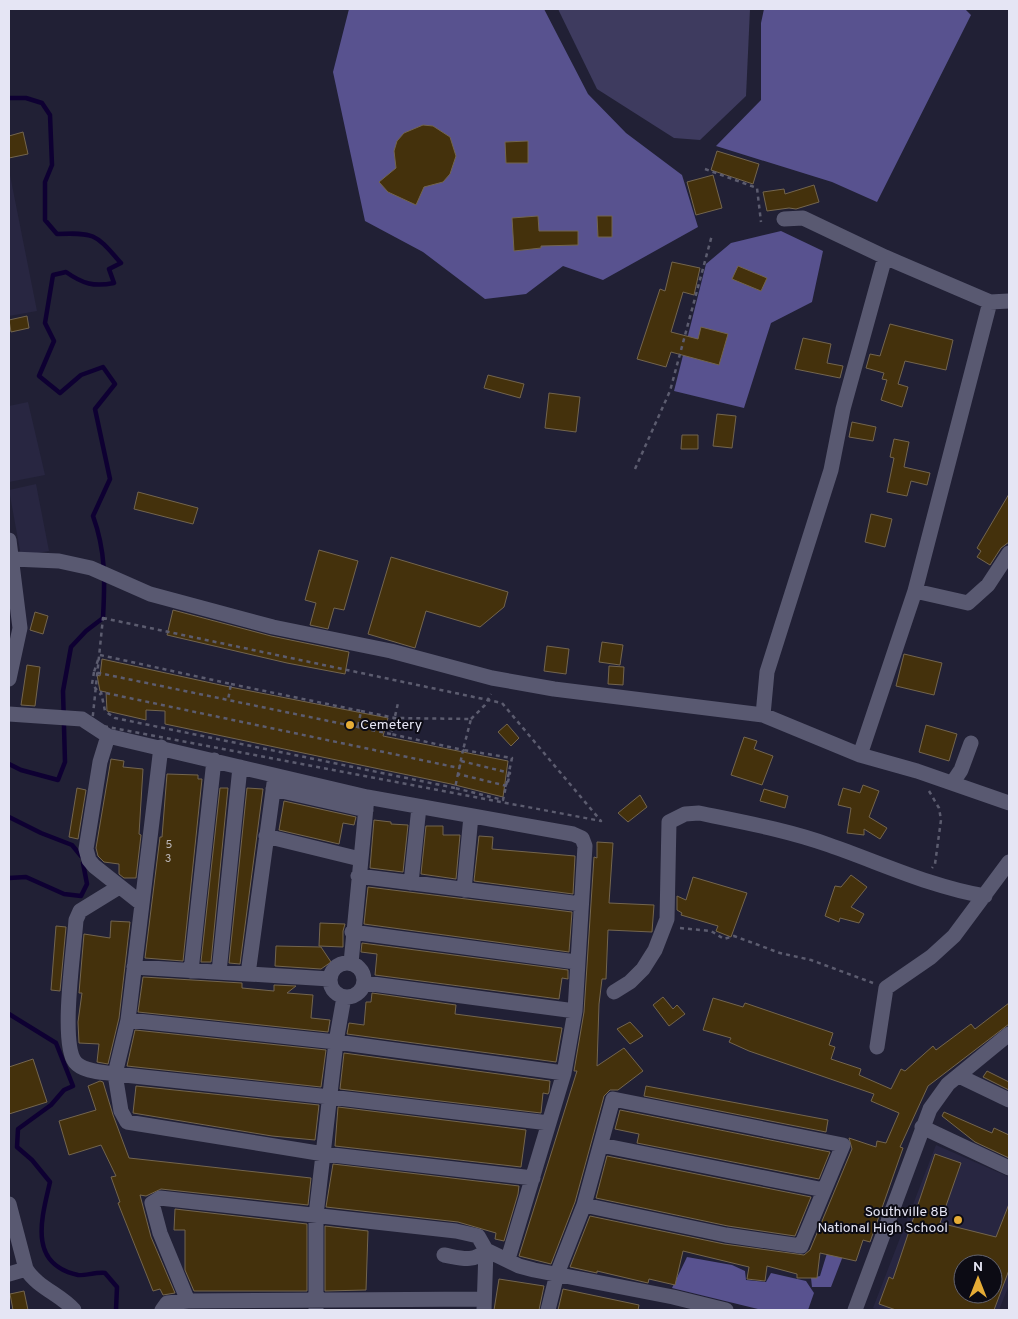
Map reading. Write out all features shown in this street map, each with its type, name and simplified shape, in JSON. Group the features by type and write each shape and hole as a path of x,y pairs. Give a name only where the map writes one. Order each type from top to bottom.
{"street":[{"path":"784,219 804,218 885,257 990,302 1009,301"},
{"path":"763,715 767,672 831,470 843,409 885,257"},
{"path":"860,755 915,591 990,302"},
{"path":"9,540 20,628 9,679"},
{"path":"915,591 968,603 988,585 1009,553"},
{"path":"12,559 59,561 91,568 150,594 273,627 391,651 499,679 554,689 763,715 860,755 953,782 1009,803"},
{"path":"9,714 87,722 108,736 214,760 240,767 274,782 367,804 419,806 572,834 582,838 585,846 574,1011 564,1072 508,1259"},
{"path":"108,736 100,762 86,849 89,860 119,887 142,904"},
{"path":"953,782 961,770 971,742"},
{"path":"161,747 128,1020 115,1074 124,1119 130,1124 324,1154 533,1178"},
{"path":"191,971 214,760"},
{"path":"219,972 240,767"},
{"path":"248,974 274,782"},
{"path":"351,963 352,932 367,804"},
{"path":"411,883 419,806"},
{"path":"614,992 630,982 643,969 655,950 667,919 669,822 685,814 699,813 794,834 828,844 915,878 985,896"},
{"path":"464,890 471,816"},
{"path":"266,836 360,858"},
{"path":"877,1047 886,988 930,957 954,936 1009,862"},
{"path":"358,876 580,904"},
{"path":"119,887 85,907 78,915 67,1038 74,1061 80,1067 115,1074 549,1123"},
{"path":"352,932 576,962"},
{"path":"351,963 362,970 364,983 357,995 344,997 333,991 330,979 336,966 351,963"},
{"path":"134,967 330,979"},
{"path":"364,983 574,1011"},
{"path":"316,1305 316,1215 336,1042 344,997"},
{"path":"128,1020 336,1042 564,1072"},
{"path":"854,1310 930,1109 948,1084 1007,1039"},
{"path":"959,1076 1009,1100"},
{"path":"548,1310 557,1274 584,1205 613,1099 843,1145 801,1246 726,1235 584,1205"},
{"path":"922,1126 1009,1168"},
{"path":"601,1145 824,1190"},
{"path":"162,1310 168,1303 188,1301 316,1305 484,1304 486,1250 478,1236 456,1231 160,1198 152,1203 160,1232 188,1301"},
{"path":"9,1204 26,1269 41,1286 64,1300 74,1310"},
{"path":"486,1250 519,1266 672,1304 726,1310"},
{"path":"444,1255 468,1259 479,1257 486,1250"},
{"path":"9,1274 26,1269"}],"path":[{"path":"705,169 757,188 761,222"},
{"path":"635,469 670,391 712,235"},
{"path":"103,618 502,703 601,821 87,722 103,618"},
{"path":"102,697 92,684 100,654 395,718 471,719"},
{"path":"94,672 463,750 512,758 503,800 456,788 115,718 105,711 101,692 459,768"},
{"path":"456,788 471,719 485,705 499,679"},
{"path":"228,700 232,684"},
{"path":"391,734 398,703"},
{"path":"358,728 360,711"},
{"path":"461,761 510,773"},
{"path":"915,878 932,868 935,864 941,832 939,808 917,771"},
{"path":"458,774 507,786"},
{"path":"667,919 673,927 711,931 724,939 734,936 780,953 811,960 886,988"}],"shaded area":[{"path":"349,9 544,9 588,94 626,133 682,175 698,227 603,280 563,266 526,294 485,299 423,252 365,221 333,72"},
{"path":"558,9 750,9 746,96 700,140 674,138 597,89"},
{"path":"764,9 965,9 971,15 877,202 832,182 716,146 761,100 761,23"},
{"path":"9,170 37,311 9,316"},
{"path":"781,231 823,251 812,302 771,323 744,408 674,391 706,264 731,243"},
{"path":"28,402 45,475 9,482 9,406"},
{"path":"36,484 49,551 21,556 9,490"},
{"name":"Southville 8B National High School","path":"936,1145 1009,1177 1009,1285 1003,1300 1003,1254 953,1254 953,1304 1001,1304 999,1310 878,1310 873,1308"},
{"path":"828,1250 843,1256 831,1287 812,1287 811,1278 820,1276"},
{"path":"687,1257 732,1265 745,1271 746,1280 766,1282 771,1273 806,1281 814,1293 808,1310 762,1310 672,1288"}],"building":[{"path":"423,125 433,126 450,137 456,156 450,174 443,182 424,187 416,205 388,192 379,182 396,168 394,151 397,141 404,133"},
{"path":"23,132 28,154 9,158 9,136"},
{"path":"528,141 528,163 506,163 505,142"},
{"path":"717,151 759,164 753,184 711,170"},
{"path":"713,175 722,208 696,215 687,182"},
{"path":"814,185 819,202 796,209 767,211 763,192 784,189 785,194"},
{"path":"538,216 539,231 578,231 578,245 541,246 541,248 514,251 512,218"},
{"path":"597,216 612,216 612,237 598,237"},
{"path":"672,262 700,268 694,295 683,292 671,332 698,339 701,327 728,334 719,365 671,352 666,367 637,359 660,289 665,291"},
{"path":"738,266 767,278 761,291 732,279"},
{"path":"27,316 29,328 11,332 9,320"},
{"path":"890,324 953,340 946,370 905,361 898,384 908,387 902,407 881,400 887,380 882,379 884,373 866,368 870,354 880,356"},
{"path":"803,338 831,344 827,363 843,366 840,378 795,369"},
{"path":"488,375 524,384 520,398 484,388"},
{"path":"549,393 580,397 576,432 545,428"},
{"path":"717,414 736,416 732,448 713,446"},
{"path":"852,422 876,427 873,441 849,437"},
{"path":"682,435 698,435 698,449 681,449"},
{"path":"894,439 909,442 904,467 930,473 927,485 911,481 907,496 887,492 894,458 890,457"},
{"path":"138,492 198,508 193,524 134,509"},
{"path":"1009,494 1009,542 1001,548 990,565 977,557 981,551 977,548"},
{"path":"871,514 892,519 885,547 865,542"},
{"path":"319,550 358,561 344,610 334,608 328,629 310,625 316,603 305,600"},
{"path":"391,557 508,592 504,607 480,627 426,611 415,648 368,634"},
{"path":"173,610 271,636 349,652 345,674 287,663 167,635"},
{"path":"35,612 48,616 43,634 30,630"},
{"path":"602,642 623,645 620,665 599,662"},
{"path":"547,646 569,649 566,674 544,671"},
{"path":"904,654 942,663 934,695 896,686"},
{"path":"102,659 225,686 388,718 383,736 508,761 503,797 451,784 165,724 165,711 146,710 146,720 107,711 106,692 100,691 97,675 100,676"},
{"path":"27,665 40,667 35,706 21,705"},
{"path":"609,666 624,667 623,685 608,684"},
{"path":"507,724 519,738 511,746 498,732"},
{"path":"926,725 957,734 949,761 919,752"},
{"path":"744,737 757,741 754,749 773,756 762,785 731,775"},
{"path":"111,759 124,761 123,767 143,769 139,834 141,835 136,878 124,878 119,874 119,864 104,862 98,856 96,848"},
{"path":"167,774 198,775 198,779 202,779 183,961 145,958 160,837 162,837"},
{"path":"863,785 879,791 869,817 887,828 880,839 864,829 864,835 847,833 851,808 838,805 843,788 860,793"},
{"path":"77,788 86,790 78,839 69,837"},
{"path":"220,788 228,788 211,962 201,962"},
{"path":"247,788 263,789 240,964 229,963"},
{"path":"764,789 788,796 785,808 760,801"},
{"path":"640,795 647,807 628,822 618,813"},
{"path":"284,801 356,817 354,825 343,823 339,844 279,830"},
{"path":"374,820 408,825 403,872 370,868"},
{"path":"426,826 443,826 443,835 460,835 456,879 421,874"},
{"path":"479,836 493,837 492,849 575,856 573,894 474,881"},
{"path":"597,842 613,843 609,903 654,905 652,932 608,930 606,979 602,979 599,1004 597,1066 624,1048 643,1071 618,1090 610,1090 604,1096 575,1202 551,1264 519,1256 577,1071 574,1071 584,1012 594,857 597,858"},
{"path":"851,875 867,887 851,907 864,914 859,923 840,918 839,922 825,916 835,886 841,887"},
{"path":"693,877 747,893 731,937 716,931 718,926 681,915 682,913 677,910 677,896 686,900"},
{"path":"368,887 572,912 569,952 364,924"},
{"path":"111,921 130,922 119,1018 108,1064 97,1062 99,1044 79,1043 78,1022 82,993 79,993 84,934 110,938"},
{"path":"320,923 345,924 343,947 319,946"},
{"path":"56,926 66,927 60,991 51,990"},
{"path":"362,943 568,970 568,979 562,978 559,999 375,975 377,954 361,952"},
{"path":"276,946 321,947 331,962 321,969 275,966"},
{"path":"143,977 242,983 242,988 274,991 274,985 296,986 287,993 313,995 311,1018 330,1020 328,1032 138,1012"},
{"path":"372,993 456,1005 455,1014 562,1028 556,1062 347,1034 349,1023 364,1025 366,1002 371,1002"},
{"path":"663,997 673,1009 677,1005 685,1014 669,1026 653,1005"},
{"path":"713,998 743,1007 745,1003 833,1033 829,1045 835,1047 831,1059 861,1069 859,1075 891,1089 901,1069 905,1071 933,1046 936,1050 971,1024 975,1029 1009,1003 1009,1024 928,1086 900,1147 903,1148 870,1242 863,1240 856,1261 820,1253 817,1278 797,1278 797,1274 767,1266 765,1281 747,1279 749,1267 683,1251 675,1285 649,1279 648,1283 597,1271 597,1273 570,1267 590,1216 724,1244 804,1255 810,1250 852,1149 849,1138 876,1147 877,1141 886,1143 899,1113 871,1101 874,1094 749,1051 729,1042 731,1038 703,1030"},
{"path":"630,1022 643,1036 630,1044 617,1029"},
{"path":"135,1030 326,1050 321,1087 127,1066"},
{"path":"344,1053 550,1081 549,1092 548,1094 543,1093 541,1113 340,1089"},
{"path":"33,1059 47,1102 9,1114 9,1067"},
{"path":"987,1071 1009,1082 1009,1090 983,1077"},
{"path":"100,1081 103,1082 129,1158 311,1178 308,1205 161,1189 146,1196 140,1195 151,1237 175,1293 163,1295 160,1289 153,1291 118,1203 120,1202 111,1177 116,1176 101,1145 69,1155 59,1121 96,1110 88,1086"},
{"path":"136,1086 319,1105 315,1140 272,1136 133,1113"},
{"path":"646,1086 828,1120 826,1132 644,1096"},
{"path":"338,1107 526,1130 521,1167 335,1146"},
{"path":"620,1110 830,1152 819,1179 637,1143 639,1134 615,1129"},
{"path":"944,1112 992,1133 994,1128 1009,1135 1009,1158 975,1142 942,1116"},
{"path":"935,1154 961,1163 940,1223 996,1237 1009,1204 1009,1270 1003,1286 1003,1254 953,1254 953,1304 996,1304 994,1310 896,1310 879,1304 889,1277 893,1279"},
{"path":"607,1156 811,1197 795,1236 728,1226 596,1198"},
{"path":"333,1164 519,1186 504,1241 495,1239 496,1233 458,1222 326,1207"},
{"path":"175,1209 307,1224 307,1291 194,1291 185,1270 185,1230 174,1230"},
{"path":"325,1226 368,1231 366,1290 325,1291"},
{"path":"499,1279 544,1286 539,1310 494,1310"},
{"path":"563,1289 639,1305 638,1310 558,1310"},
{"path":"24,1291 28,1310 13,1310 10,1294"}],"waterway":[{"path":"9,98 26,98 42,103 50,115 52,165 45,182 45,220 57,234 80,234 94,237 106,246 121,263 109,269 114,283 100,285 89,283 66,272 53,275 45,323 54,341 39,376 60,393 81,375 103,367 115,384 95,409 110,479 93,516 104,567 103,618 86,631 71,647 63,691 65,762 58,780 21,770 9,764"},
{"path":"9,817 41,833 72,845 81,856"},
{"path":"9,878 26,877 64,894 81,896 87,884 83,863"},
{"path":"9,1014 56,1043 73,1086 64,1090 51,1105 18,1129 17,1147 32,1160 50,1182 42,1224 42,1238 45,1250 51,1261 62,1269 78,1275 105,1273 117,1287 116,1310"}],"place":[{"name":"Cemetery","path":"350,725"},
{"name":"Southville 8B National High School","path":"958,1220"}]}
